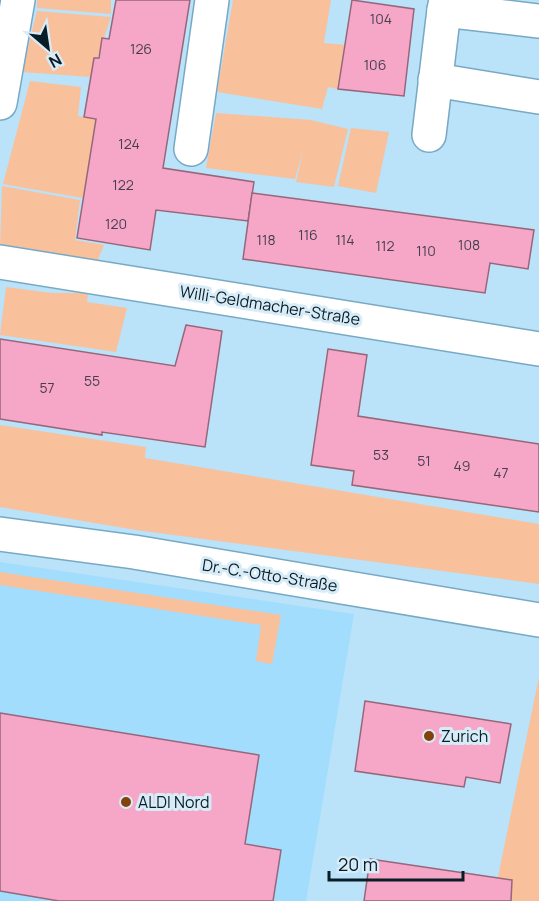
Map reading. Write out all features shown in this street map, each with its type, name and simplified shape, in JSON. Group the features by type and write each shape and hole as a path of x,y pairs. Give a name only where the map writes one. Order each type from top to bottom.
{"street":[{"path":"191,149 212,0"},
{"path":"429,135 445,5 539,21"},
{"path":"0,103 10,19"},
{"path":"435,80 539,97"},
{"name":"Willi-Geldmacher-Straße","path":"0,262 539,349"},
{"name":"Dr.-C.-Otto-Straße","path":"0,534 134,552 539,620"}],"shaded area":[{"path":"37,0 111,0 111,14 37,8"},
{"path":"233,0 331,0 324,43 346,45 338,89 328,87 322,109 217,92"},
{"path":"37,11 111,17 91,77 22,72"},
{"path":"30,81 81,87 78,116 107,120 93,200 3,184"},
{"path":"216,113 311,120 348,129 334,187 296,182 303,151 295,179 206,168"},
{"path":"351,128 389,132 376,193 338,186"},
{"path":"2,186 80,200 75,240 104,245 96,264 0,250"},
{"path":"6,287 52,293 88,293 87,302 127,308 116,352 0,335"},
{"path":"0,425 146,447 145,458 539,524 539,584 136,530 0,507"},
{"path":"0,562 354,614 306,901 0,901"},
{"path":"0,572 281,615 272,664 256,661 261,625 0,585"},
{"path":"539,677 539,901 493,901"}],"building":[{"path":"116,0 190,0 163,168 254,182 248,221 156,210 150,250 77,238 96,119 84,117 94,58 99,58 102,38 109,39"},
{"path":"352,0 414,9 404,96 338,89"},
{"path":"252,193 534,230 528,269 490,263 485,293 243,259"},
{"path":"186,325 222,331 205,447 102,432 102,435 0,419 0,339 175,366"},
{"path":"328,349 367,355 358,416 539,444 539,512 352,485 354,471 311,465"},
{"path":"365,701 511,724 500,783 466,777 464,787 355,771"},
{"name":"ALDI Nord","path":"0,713 259,755 245,844 281,850 273,901 59,901 0,891"},
{"path":"370,859 512,880 511,901 364,901"}],"place":[{"name":"Zurich","path":"429,736"},
{"name":"ALDI Nord","path":"126,802"}]}
